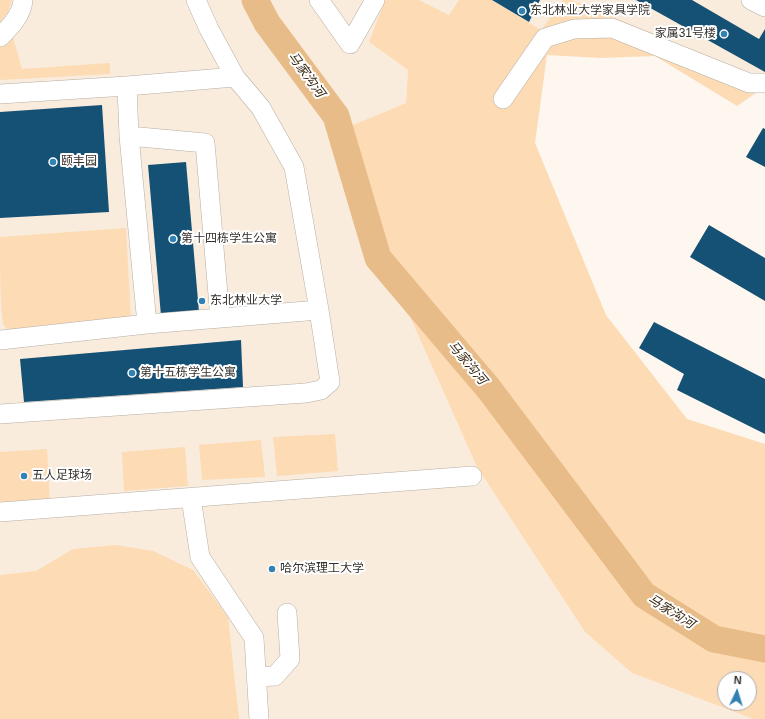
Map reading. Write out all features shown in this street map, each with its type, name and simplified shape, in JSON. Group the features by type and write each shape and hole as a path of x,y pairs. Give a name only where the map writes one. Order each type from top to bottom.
{"street":[{"path":"0,37 14,22 23,0"},
{"path":"0,414 306,393 321,390 330,382 294,166 261,108 235,77 209,29 196,0"},
{"path":"320,0 350,44 375,0"},
{"path":"751,0 765,7"},
{"path":"502,99 545,38 574,29 612,28 749,83 765,82"},
{"path":"0,94 235,77"},
{"path":"127,86 129,136 147,324"},
{"path":"129,136 205,143 220,318"},
{"path":"0,340 147,324 319,310"},
{"path":"0,512 472,476"},
{"path":"191,498 200,557 254,638 259,719"},
{"path":"256,677 274,676 290,659 287,614"}],"shaded area":[{"path":"0,0 385,0 369,42 408,70 406,103 330,135 477,467 585,632 632,673 717,705 717,711 732,711 753,719 0,719"},
{"path":"0,0 12,0 8,12 0,22"},
{"path":"385,0 419,0 449,15 459,0 492,0 541,30 563,0 572,0 765,80 765,87 737,106 655,56 601,58 547,55 535,143 606,315 687,419 765,444 765,719 753,719 732,711 757,711 757,671 717,671 717,705 632,673 585,632 477,467 329,135 406,103 408,70 369,42"},
{"path":"419,0 459,0 449,15"},
{"path":"492,0 563,0 541,30"},
{"path":"572,0 765,0 765,80"},
{"path":"13,37 22,69 109,63 110,74 0,80 0,47"},
{"path":"126,228 131,319 15,331 4,326 1,298 0,237"},
{"path":"335,434 338,471 277,476 273,437"},
{"path":"261,440 265,477 202,480 199,445"},
{"path":"185,447 188,486 124,491 122,452"},
{"name":"五人足球场","path":"47,449 50,501 0,505 0,452"},
{"path":"116,545 153,551 193,570 228,617 239,719 0,719 0,575 36,571 73,549"}],"building":[{"name":"东北林业大学家具学院","path":"492,0 540,0 529,22"},
{"name":"家属31号楼","path":"636,0 692,0 759,39 765,29 765,72"},
{"name":"颐丰园","path":"102,105 109,212 0,218 0,112"},
{"path":"763,128 765,129 765,167 746,157"},
{"name":"第十四栋学生公寓","path":"186,162 199,312 161,316 148,165"},
{"path":"709,225 765,258 765,301 690,257"},
{"path":"654,322 765,379 765,434 677,390 684,374 639,348"},
{"name":"第十五栋学生公寓","path":"241,340 243,387 24,402 20,359"}],"waterway":[{"name":"马家沟河","path":"255,0 267,23 336,116 378,258 489,389 644,595 714,639 765,649"}],"place":[{"name":"东北林业大学家具学院","path":"522,11"},
{"name":"家属31号楼","path":"724,34"},
{"name":"颐丰园","path":"53,162"},
{"name":"第十四栋学生公寓","path":"173,239"},
{"name":"东北林业大学","path":"202,301"},
{"name":"第十五栋学生公寓","path":"132,373"},
{"name":"五人足球场","path":"24,476"},
{"name":"哈尔滨理工大学","path":"272,569"}]}
